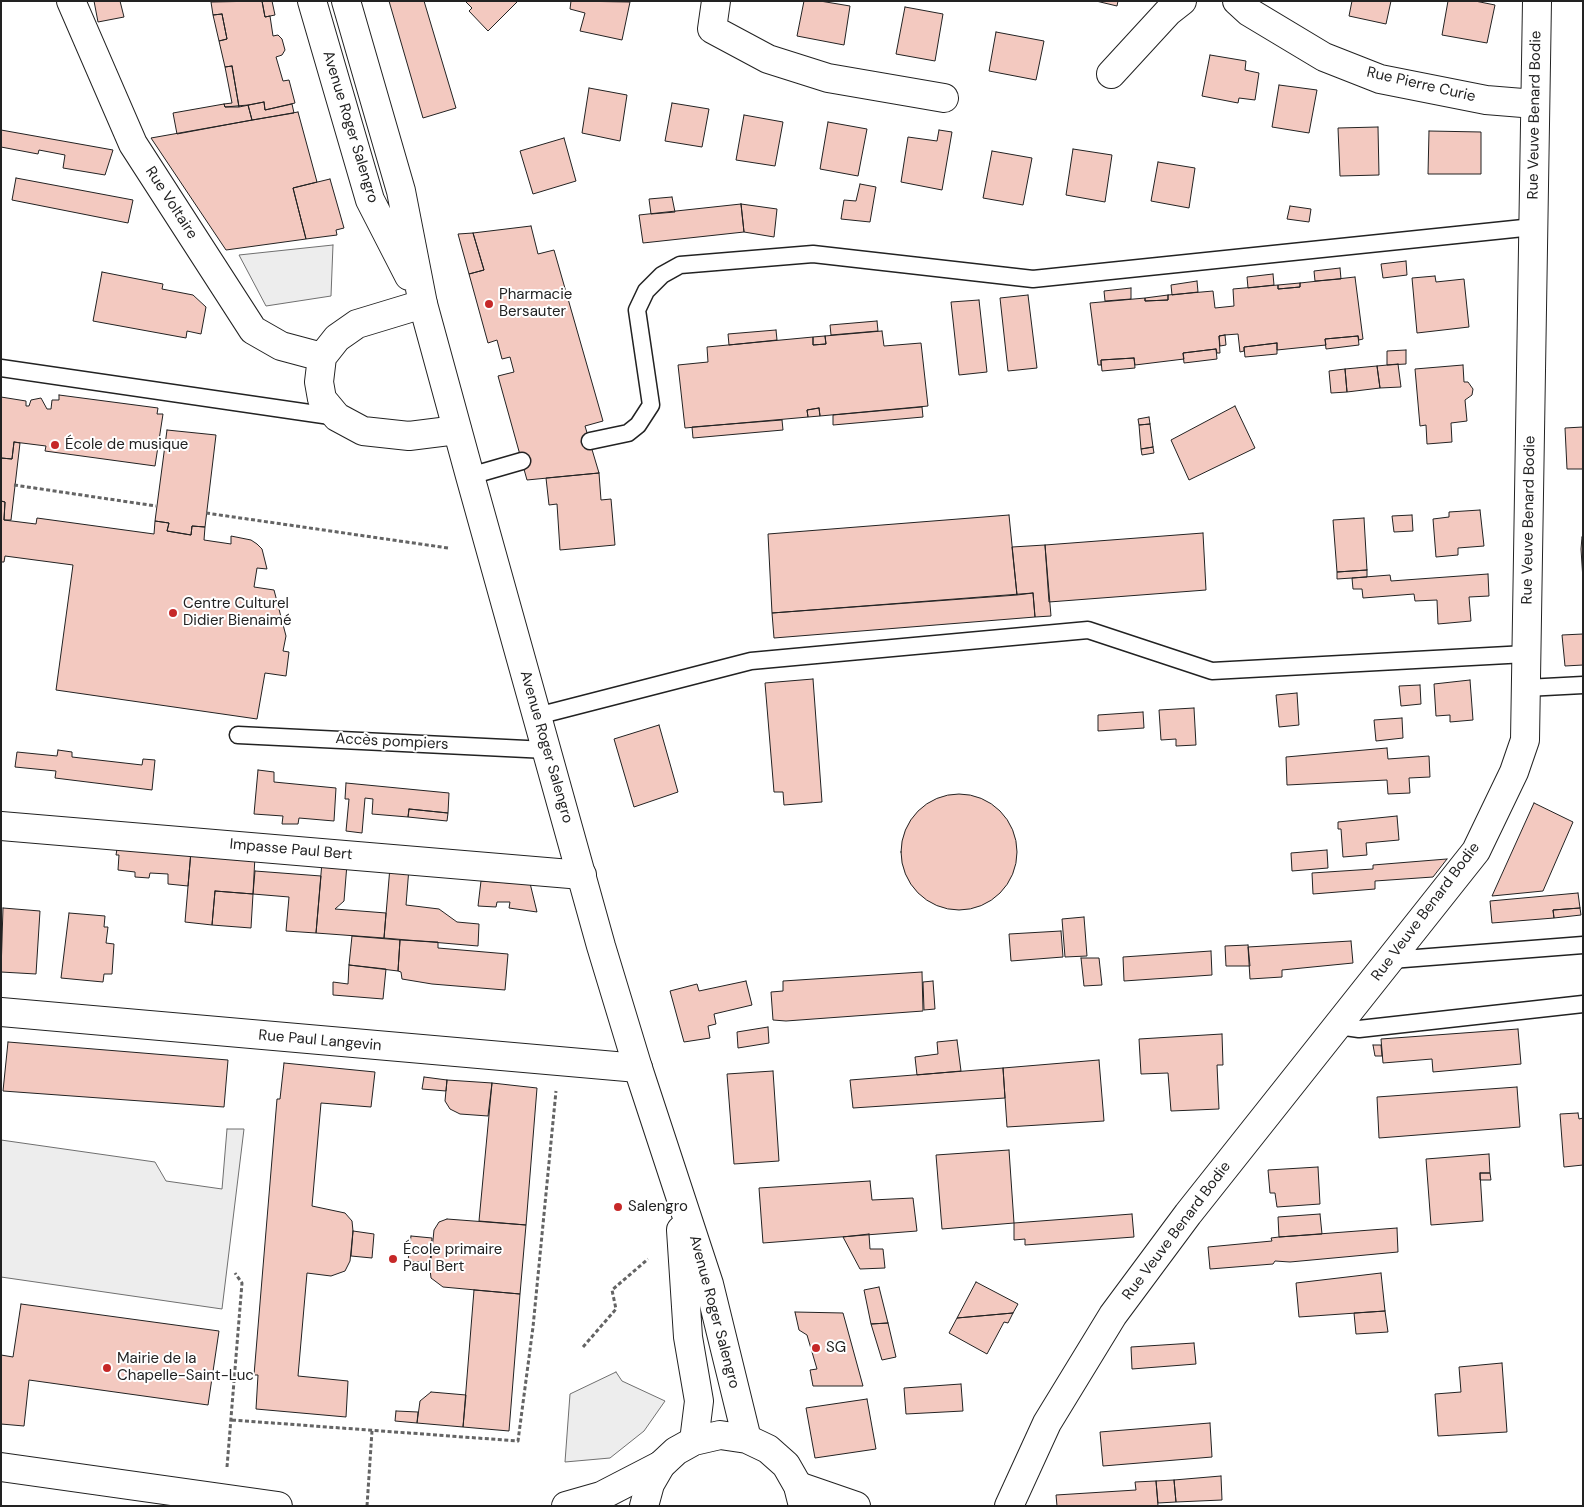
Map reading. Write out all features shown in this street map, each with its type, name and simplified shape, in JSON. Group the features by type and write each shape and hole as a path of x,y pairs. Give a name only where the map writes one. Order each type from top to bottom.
{"street":[{"name":"Rue Voltaire","path":"71,1 132,144 253,330 281,346 322,357"},
{"name":"Avenue Roger Salengro","path":"312,1 370,200 423,304"},
{"name":"Avenue Roger Salengro","path":"346,1 401,191 423,304 457,430 638,1068 710,1284 747,1439"},
{"path":"716,1 712,29 768,59 828,78 944,98"},
{"path":"1111,74 1168,12 1182,1"},
{"name":"Rue Pierre Curie","path":"1237,1 1249,12 1324,57 1380,79 1486,100 1535,104"},
{"name":"Rue Veuve Benard Bodie","path":"1008,1506 1047,1424 1113,1315 1188,1214 1476,851 1514,772 1525,740 1538,687 1526,654 1537,1"},
{"path":"423,304 357,324 337,338 322,357 320,382 322,399 338,417 363,431 409,436 457,430"},
{"name":"Impasse Paul Bert","path":"1,826 582,874"},
{"name":"Rue Paul Langevin","path":"1,1012 638,1068"},
{"name":"Avenue Roger Salengro","path":"678,1187 688,1337 699,1400 694,1441"},
{"path":"566,1506 601,1496 661,1465 676,1451 694,1441 720,1435 747,1439 768,1449 786,1465 800,1496 856,1506"},
{"path":"644,1506 650,1484 661,1465"},
{"path":"1,1467 205,1501 278,1506"}],"lane":[{"path":"590,441 628,433 638,424 652,405 637,310 646,291 662,275 680,265 813,254 1033,279 1533,227"},
{"path":"1,368 338,417"},
{"path":"470,476 522,461"},
{"path":"537,716 751,661 1088,630 1212,671 1526,654"},
{"path":"1538,687 1583,685"},
{"name":"Accès pompiers","path":"238,735 547,750"},
{"path":"1390,960 1583,945"},
{"path":"1338,1026 1359,1029 1583,1004"}],"path":[{"path":"14,485 156,506"},
{"path":"206,513 448,548"},
{"path":"232,1420 518,1441 533,1326 556,1086"},
{"path":"583,1347 616,1309 612,1290 648,1259"},
{"path":"226,1474 242,1283 235,1273"},
{"path":"367,1506 372,1431"}],"shaded area":[{"path":"333,245 331,296 266,306 239,255"},
{"path":"227,1129 244,1129 222,1309 1,1277 1,1140 155,1162 166,1181 222,1189"},
{"path":"616,1372 622,1381 665,1401 644,1431 610,1458 565,1462 570,1394"}],"building":[{"path":"94,1 120,1 124,17 98,22"},
{"path":"262,1 265,17 270,16 273,36 278,35 282,39 285,50 282,55 276,57 283,81 289,80 295,103 265,110 264,102 239,107 232,66 225,67 219,41 227,39 222,14 213,15 211,2"},
{"path":"262,1 272,1 275,15 265,17"},
{"path":"389,1 424,1 456,108 423,118"},
{"path":"465,1 518,1 488,31 469,11 472,8"},
{"path":"571,1 630,2 622,40 580,31 585,13 570,9"},
{"path":"804,1 820,1 850,6 844,45 797,36"},
{"path":"1096,1 1118,1 1117,6"},
{"path":"1352,1 1391,1 1386,24 1349,16"},
{"path":"1448,1 1475,1 1495,5 1487,43 1442,35"},
{"path":"905,7 943,14 935,61 896,54"},
{"path":"222,14 227,39 219,41 213,15"},
{"path":"996,32 1044,41 1036,80 989,71"},
{"path":"1210,55 1246,61 1245,70 1259,73 1255,100 1239,98 1238,103 1202,96"},
{"path":"232,66 239,107 225,107 224,104 232,103 225,67"},
{"path":"1279,85 1317,90 1309,133 1272,127"},
{"path":"589,88 627,95 620,141 582,133"},
{"path":"264,102 265,110 292,104 294,113 252,120 248,105"},
{"path":"672,103 709,109 702,147 665,141"},
{"path":"224,104 225,107 248,105 252,120 177,134 173,113"},
{"path":"298,112 317,182 293,188 306,239 226,250 151,138"},
{"path":"744,115 783,122 775,166 736,160"},
{"path":"828,122 867,129 858,176 820,169"},
{"path":"1378,127 1379,175 1340,176 1338,128"},
{"path":"1,130 113,150 105,175 63,168 65,155 39,150 38,154 1,147"},
{"path":"939,130 952,132 942,190 901,182 908,137 937,141"},
{"path":"1429,131 1481,132 1481,174 1428,174"},
{"path":"564,138 576,181 533,194 520,151"},
{"path":"1073,149 1112,155 1105,202 1066,195"},
{"path":"992,151 1032,158 1023,205 983,198"},
{"path":"1158,162 1195,168 1189,208 1151,201"},
{"path":"16,178 133,200 128,223 12,200"},
{"path":"330,179 344,228 336,230 337,235 306,239 293,188"},
{"path":"860,184 876,187 870,222 841,219 844,200 856,201"},
{"path":"672,197 675,212 651,214 649,199"},
{"path":"741,204 777,209 774,237 744,232"},
{"path":"741,204 744,232 643,243 639,215"},
{"path":"1290,206 1311,209 1309,222 1287,219"},
{"path":"531,226 538,254 554,250 603,421 585,426 599,473 527,480 498,376 514,372 510,357 502,359 497,340 488,343 469,274 484,270 473,233"},
{"path":"473,233 484,270 469,274 458,234"},
{"path":"1406,261 1407,275 1383,278 1381,264"},
{"path":"1340,268 1341,279 1315,281 1314,271"},
{"path":"102,272 163,284 162,289 193,295 206,307 201,334 187,331 186,338 93,321"},
{"path":"1273,274 1274,285 1248,288 1247,277"},
{"path":"1435,276 1436,282 1464,279 1469,327 1417,333 1412,278"},
{"path":"1355,277 1363,339 1359,340 1358,336 1325,339 1326,345 1277,350 1277,343 1244,347 1244,351 1240,352 1238,334 1225,335 1219,336 1220,353 1217,353 1216,349 1183,353 1184,359 1135,365 1134,358 1101,360 1101,365 1098,365 1090,303 1145,298 1145,301 1168,300 1168,295 1213,291 1215,308 1234,306 1233,289 1278,285 1278,289 1300,287 1300,283"},
{"path":"1197,281 1198,292 1172,295 1171,285"},
{"path":"1300,283 1300,287 1278,289 1278,285"},
{"path":"1131,288 1131,299 1105,301 1104,291"},
{"path":"1028,295 1037,368 1008,371 1000,298"},
{"path":"1168,295 1168,300 1145,301 1145,298"},
{"path":"979,300 987,372 959,375 951,302"},
{"path":"877,321 878,331 831,335 830,325"},
{"path":"776,330 777,340 729,345 728,334"},
{"path":"882,331 884,346 921,343 928,406 820,416 819,408 807,410 808,417 685,428 678,365 708,362 707,347 813,337 813,345 826,344 825,336"},
{"path":"1225,335 1226,345 1220,346 1219,336"},
{"path":"825,336 826,344 813,345 813,337"},
{"path":"1358,336 1359,345 1326,349 1325,339"},
{"path":"1277,343 1277,354 1245,357 1244,347"},
{"path":"1216,349 1217,359 1184,363 1183,353"},
{"path":"1406,350 1406,364 1387,365 1387,351"},
{"path":"1134,358 1135,368 1102,371 1101,360"},
{"path":"1398,364 1401,387 1380,388 1377,366"},
{"path":"1463,365 1464,382 1468,382 1473,389 1472,395 1465,400 1467,421 1451,423 1452,442 1427,444 1426,425 1420,426 1415,369"},
{"path":"1377,366 1380,388 1347,392 1345,369"},
{"path":"1345,369 1347,392 1331,393 1329,371"},
{"path":"59,395 158,408 157,414 163,414 155,466 45,451 46,446 14,442 12,459 1,458 1,397 26,401 26,406 29,406 31,400 41,398 47,409 51,409 52,400 59,400"},
{"path":"1235,406 1255,448 1189,480 1171,440"},
{"path":"922,407 923,417 833,425 833,415"},
{"path":"819,408 820,416 808,417 807,410"},
{"path":"1149,417 1150,424 1139,425 1138,419"},
{"path":"782,420 783,430 693,438 692,427"},
{"path":"1150,424 1153,447 1141,449 1139,425"},
{"path":"1583,427 1583,469 1567,469 1565,428"},
{"path":"167,430 216,435 205,527 192,526 191,535 167,531 169,523 155,521"},
{"path":"14,442 20,443 11,520 4,520 5,502 1,501 1,458 12,459"},
{"path":"1153,447 1154,453 1142,455 1141,449"},
{"path":"599,473 601,500 611,499 615,545 560,550 557,504 549,505 546,478"},
{"name":"Centre Culturel Didier Bienaimé","path":"1,501 5,502 4,520 36,524 37,518 154,534 155,521 169,523 167,531 191,535 192,526 205,527 204,540 231,544 231,536 251,540 257,544 262,549 267,569 257,568 254,587 274,590 286,636 283,651 289,652 286,676 265,673 257,719 56,690 73,565 5,556 4,562 1,562"},
{"path":"1480,510 1484,546 1458,548 1458,555 1436,557 1433,519 1449,517 1449,512"},
{"path":"1009,515 1017,595 772,613 768,534"},
{"path":"1412,515 1413,531 1394,532 1392,516"},
{"path":"1364,518 1367,570 1337,572 1333,520"},
{"path":"1203,533 1206,590 1049,602 1045,545"},
{"path":"1583,537 1583,580 1581,549"},
{"path":"1045,545 1051,616 1035,617 1033,593 1017,595 1012,547"},
{"path":"1367,570 1367,577 1337,579 1337,572"},
{"path":"1488,574 1489,596 1469,597 1471,621 1438,624 1437,600 1415,601 1414,594 1363,598 1362,589 1353,589 1352,578 1390,575 1391,581"},
{"path":"1033,593 1035,617 774,638 772,613"},
{"path":"1583,634 1583,665 1565,666 1562,635"},
{"path":"813,679 822,802 784,805 783,792 774,792 765,683"},
{"path":"1470,680 1473,720 1450,722 1450,715 1436,716 1434,684"},
{"path":"1420,685 1421,704 1401,706 1399,686"},
{"path":"1297,693 1299,725 1279,727 1276,695"},
{"path":"1194,708 1196,745 1176,746 1176,739 1161,740 1159,710"},
{"path":"1143,712 1144,728 1098,731 1098,715"},
{"path":"1402,718 1403,738 1376,741 1374,720"},
{"path":"659,725 678,792 634,807 614,739"},
{"path":"1387,748 1388,759 1429,756 1430,777 1409,778 1410,793 1388,794 1387,780 1287,785 1286,757"},
{"path":"58,750 72,752 72,757 142,765 143,759 155,760 152,790 55,778 56,771 15,767 17,752 57,756"},
{"path":"258,770 274,772 274,782 336,788 334,821 299,818 298,824 282,824 283,816 254,814"},
{"path":"346,783 449,793 448,813 409,809 408,817 372,814 373,799 365,798 362,833 346,831 349,799 345,799"},
{"path":"959,794 981,799 1000,811 1012,830 1017,852 1012,874 1000,893 981,905 959,910 937,905 918,893 906,874 901,852 906,830 918,811 937,799"},
{"path":"1534,803 1573,822 1543,891 1492,896"},
{"path":"409,809 448,813 447,821 408,817"},
{"path":"1397,816 1399,840 1366,843 1367,855 1343,857 1341,829 1338,829 1338,822"},
{"path":"117,849 191,851 188,886 168,884 168,874 150,873 149,878 135,877 135,872 118,870 119,855 116,855"},
{"path":"1327,850 1328,868 1292,871 1291,853"},
{"path":"191,851 255,856 253,894 215,891 212,925 185,922"},
{"path":"1447,859 1433,877 1375,881 1375,889 1313,894 1312,873 1373,869 1373,865"},
{"path":"322,862 347,864 344,901 335,909 386,913 384,938 316,933"},
{"path":"390,867 409,868 406,905 439,909 457,922 479,924 478,946 384,938"},
{"path":"255,871 321,876 316,933 286,931 289,897 253,894"},
{"path":"517,878 529,879 537,912 509,908 510,902 497,902 496,907 478,906 481,881 511,883"},
{"path":"215,891 253,894 251,928 212,925"},
{"path":"1578,893 1580,908 1553,910 1554,918 1492,923 1490,901"},
{"path":"3,908 40,911 36,974 1,972"},
{"path":"1580,908 1581,915 1554,918 1553,910"},
{"path":"69,913 105,916 104,927 108,927 106,943 114,944 112,974 104,974 103,982 61,978"},
{"path":"1084,917 1087,956 1065,957 1062,919"},
{"path":"1061,931 1063,957 1011,961 1009,934"},
{"path":"352,936 400,940 398,971 349,965"},
{"path":"400,940 438,942 438,948 508,954 505,990 432,984 402,979 401,972 398,971"},
{"path":"1351,941 1353,963 1282,970 1282,977 1250,979 1248,947"},
{"path":"1248,945 1250,966 1226,966 1225,946"},
{"path":"1211,951 1212,975 1124,981 1123,957"},
{"path":"1081,958 1099,958 1102,985 1084,986"},
{"path":"349,965 386,969 383,999 333,995 333,982 348,984"},
{"path":"922,972 923,1011 786,1021 773,1020 771,992 783,991 783,981"},
{"path":"746,981 752,1005 714,1014 716,1024 708,1026 710,1038 684,1042 670,991 697,984 699,991"},
{"path":"933,981 935,1009 924,1010 923,982"},
{"path":"768,1027 769,1043 738,1048 737,1032"},
{"path":"1518,1029 1521,1064 1433,1072 1432,1059 1383,1063 1381,1039"},
{"path":"1222,1034 1223,1065 1217,1065 1219,1109 1171,1111 1168,1073 1141,1074 1139,1039"},
{"path":"957,1040 961,1071 917,1075 915,1057 938,1054 937,1042"},
{"path":"8,1042 228,1060 224,1107 3,1091"},
{"path":"1373,1045 1381,1045 1382,1056 1375,1056"},
{"path":"1099,1060 1104,1121 1007,1127 1003,1068"},
{"path":"284,1063 375,1072 371,1107 321,1103 312,1206 345,1213 352,1221 353,1231 350,1261 345,1271 331,1276 307,1273 298,1376 348,1381 346,1417 256,1409 258,1375 254,1375 277,1099 280,1099"},
{"path":"1003,1068 1005,1098 853,1108 850,1080"},
{"path":"773,1071 779,1161 734,1164 727,1074"},
{"path":"424,1077 447,1080 446,1091 422,1089"},
{"path":"447,1080 492,1083 488,1116 460,1114 450,1109 445,1101"},
{"path":"492,1083 537,1088 526,1225 479,1221"},
{"path":"1517,1087 1520,1127 1379,1138 1377,1097"},
{"path":"1578,1113 1579,1119 1583,1118 1583,1165 1564,1167 1560,1114"},
{"path":"1009,1150 1014,1223 942,1229 936,1155"},
{"path":"1489,1154 1490,1173 1480,1173 1483,1221 1431,1225 1426,1159"},
{"path":"1318,1167 1320,1204 1277,1207 1275,1193 1270,1193 1268,1170"},
{"path":"1480,1173 1490,1173 1491,1180 1480,1180"},
{"path":"870,1181 872,1200 913,1198 917,1231 763,1243 759,1188"},
{"path":"1132,1214 1134,1237 1025,1245 1025,1239 1014,1240 1014,1223"},
{"path":"1320,1214 1322,1234 1279,1237 1278,1217"},
{"path":"447,1219 526,1225 520,1294 443,1287 431,1278 430,1269 434,1230 439,1222"},
{"path":"1397,1228 1398,1252 1290,1262 1275,1261 1273,1264 1210,1269 1208,1247 1272,1241 1271,1238 1279,1237"},
{"path":"353,1231 374,1234 372,1258 351,1256"},
{"path":"869,1234 870,1249 883,1249 885,1268 860,1269 843,1237"},
{"path":"411,1236 432,1238 430,1263 408,1261"},
{"path":"1381,1273 1385,1311 1299,1317 1296,1283"},
{"path":"976,1282 1018,1304 1013,1313 957,1318"},
{"path":"879,1287 888,1323 871,1324 864,1290"},
{"path":"474,1290 520,1294 509,1431 463,1427"},
{"name":"Mairie de la Chapelle-Saint-Luc","path":"21,1304 219,1331 208,1405 29,1380 24,1426 1,1424 1,1355 13,1357"},
{"path":"1385,1311 1388,1332 1356,1334 1354,1313"},
{"path":"795,1312 843,1313 863,1386 813,1386 810,1370 817,1369 807,1335 799,1330"},
{"path":"1013,1313 1008,1323 1004,1322 987,1354 949,1333 957,1318"},
{"path":"888,1323 896,1357 882,1360 871,1324"},
{"path":"1194,1343 1196,1364 1132,1369 1131,1347"},
{"path":"1502,1363 1507,1432 1438,1436 1435,1394 1461,1392 1459,1367"},
{"path":"961,1384 963,1411 906,1414 904,1388"},
{"path":"431,1392 466,1395 463,1427 417,1423 420,1401"},
{"path":"867,1399 876,1449 815,1458 806,1408"},
{"path":"396,1411 418,1412 417,1423 395,1421"},
{"path":"1210,1423 1212,1457 1103,1466 1100,1432"},
{"path":"1221,1476 1222,1500 1176,1502 1174,1480"},
{"path":"1174,1480 1176,1502 1158,1503 1156,1481"},
{"path":"1156,1481 1158,1506 1057,1506 1056,1495 1136,1490 1135,1482"}],"place":[{"name":"Pharmacie Bersauter","path":"489,304"},
{"name":"École de musique","path":"55,445"},
{"name":"Centre Culturel Didier Bienaimé","path":"173,613"},
{"name":"Salengro","path":"618,1207"},
{"name":"École primaire Paul Bert","path":"393,1259"},
{"name":"SG","path":"816,1348"},
{"name":"Mairie de la Chapelle-Saint-Luc","path":"107,1368"}]}
